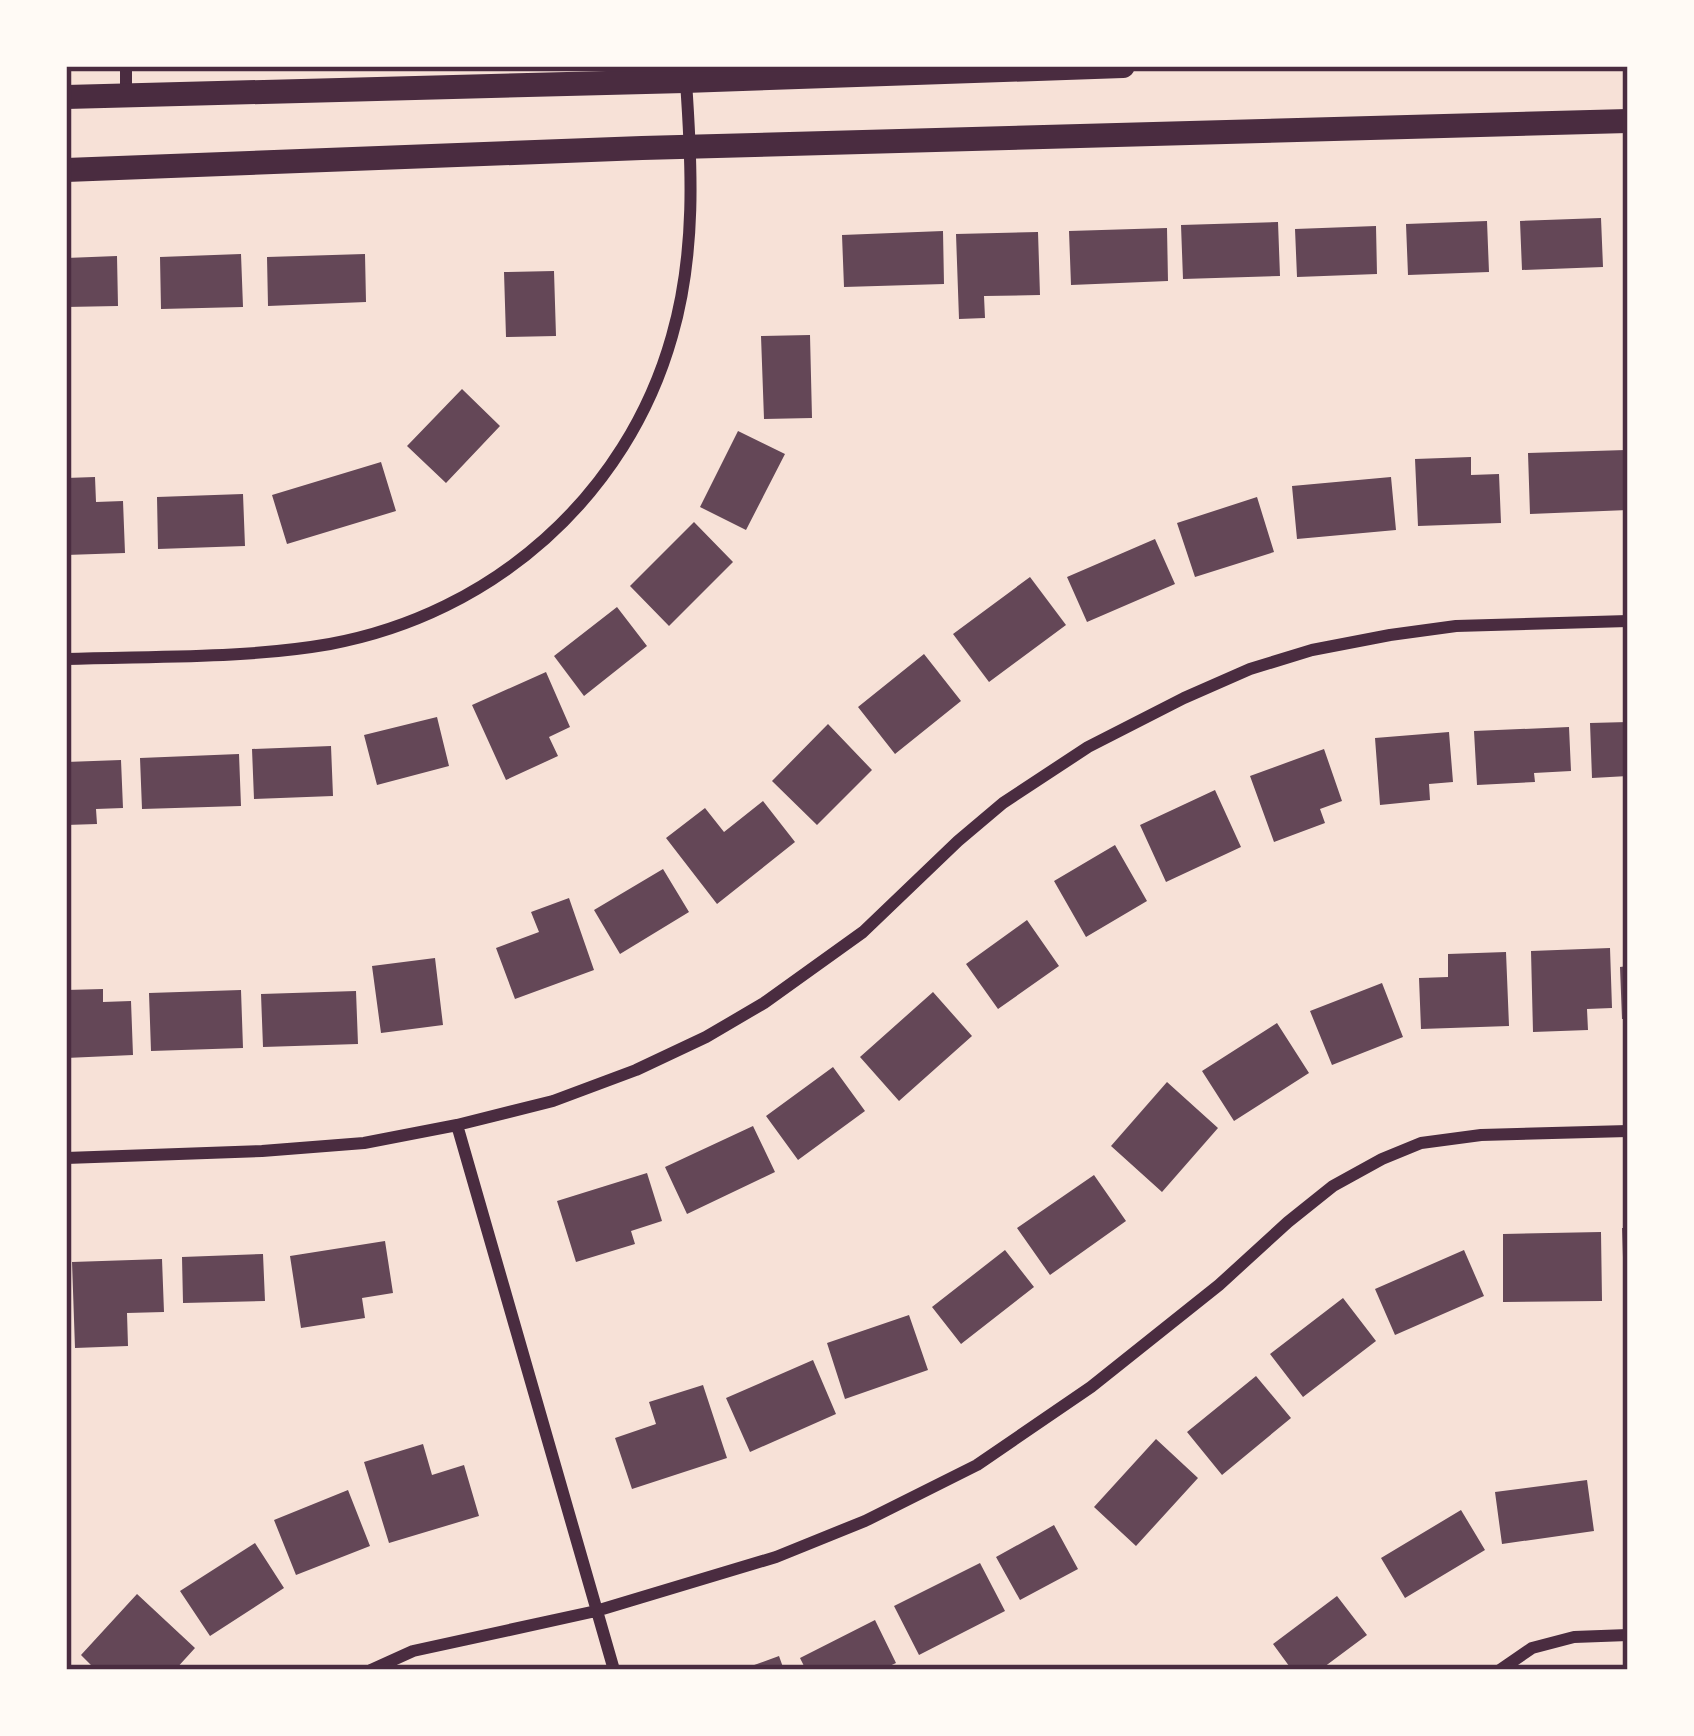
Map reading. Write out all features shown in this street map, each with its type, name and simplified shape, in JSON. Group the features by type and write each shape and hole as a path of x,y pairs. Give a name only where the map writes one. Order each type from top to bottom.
{"main road":[{"path":"66,97 684,71 1124,66"},
{"path":"66,170 1628,121"}],"street":[{"path":"126,66 126,94"},
{"path":"66,659 265,652 333,643 399,626 467,595 519,562 576,512 614,460 647,402 672,336 686,266 692,190 684,71"},
{"path":"66,1158 364,1144 553,1101 636,1070 764,1003 863,932 1004,802 1088,747 1184,698 1250,669 1312,650 1456,626 1628,621"},
{"path":"457,1125 614,1670"},
{"path":"370,1670 413,1651 596,1610 776,1557 865,1521 977,1465 1109,1372 1333,1186 1382,1159 1421,1144 1481,1135 1628,1131"},
{"path":"1500,1670 1532,1648 1574,1637 1628,1635"}],"building":[{"path":"1601,218 1603,267 1522,270 1520,221"},
{"path":"1487,221 1489,272 1408,275 1406,224"},
{"path":"1278,222 1280,276 1183,279 1181,225"},
{"path":"1376,226 1377,274 1297,277 1295,229"},
{"path":"1167,228 1168,281 1071,285 1069,231"},
{"path":"943,231 944,284 844,287 842,235"},
{"path":"1038,232 1040,295 984,296 985,318 959,319 956,234"},
{"path":"241,254 243,307 161,309 160,257"},
{"path":"365,254 366,302 268,306 267,257"},
{"path":"117,256 118,306 66,307 66,258"},
{"path":"554,271 556,336 506,337 504,272"},
{"path":"810,335 812,418 764,419 761,336"},
{"path":"462,389 500,426 446,483 407,446"},
{"path":"738,431 785,454 746,530 700,507"},
{"path":"1626,450 1628,510 1530,514 1528,453"},
{"path":"1471,457 1471,475 1499,474 1501,523 1418,526 1415,459"},
{"path":"381,462 396,511 287,544 272,495"},
{"path":"95,477 96,502 123,501 125,553 66,555 66,478"},
{"path":"1391,477 1396,530 1297,539 1292,486"},
{"path":"243,494 245,546 158,549 157,497"},
{"path":"1257,497 1274,552 1195,577 1177,523"},
{"path":"694,522 733,562 669,626 630,586"},
{"path":"1155,539 1175,584 1087,622 1067,577"},
{"path":"1030,577 1066,625 989,682 953,634"},
{"path":"617,607 647,646 584,696 554,656"},
{"path":"924,654 961,701 895,754 858,707"},
{"path":"546,672 570,727 549,737 558,756 506,780 472,705"},
{"path":"437,717 449,766 377,785 364,735"},
{"path":"1628,722 1628,776 1592,778 1590,723"},
{"path":"828,724 872,770 817,825 772,781"},
{"path":"1569,727 1571,771 1534,773 1535,782 1477,785 1474,731"},
{"path":"1449,732 1453,782 1429,784 1430,800 1380,805 1375,738"},
{"path":"331,746 333,796 254,799 252,749"},
{"path":"1324,749 1342,801 1320,809 1325,823 1274,842 1250,776"},
{"path":"239,754 241,806 142,809 140,758"},
{"path":"121,760 123,808 96,809 97,824 66,825 66,762"},
{"path":"1215,790 1241,847 1166,882 1140,825"},
{"path":"763,801 795,842 717,904 666,838 705,808 724,832"},
{"path":"1115,845 1147,901 1086,937 1054,881"},
{"path":"663,869 689,912 620,954 594,910"},
{"path":"569,898 594,970 515,999 496,948 539,932 531,912"},
{"path":"1027,920 1059,966 998,1009 966,964"},
{"path":"1610,948 1612,1008 1587,1009 1588,1030 1533,1032 1531,951"},
{"path":"1506,952 1509,1026 1421,1029 1419,978 1448,977 1448,954"},
{"path":"435,958 443,1025 381,1033 372,966"},
{"path":"1628,966 1628,1019 1622,1019 1620,967"},
{"path":"1382,983 1403,1037 1332,1065 1310,1011"},
{"path":"103,989 103,1002 131,1001 133,1055 66,1058 66,990"},
{"path":"241,990 243,1048 151,1051 149,993"},
{"path":"356,991 358,1044 263,1047 261,994"},
{"path":"933,992 972,1036 899,1101 860,1057"},
{"path":"1277,1023 1309,1073 1234,1121 1202,1071"},
{"path":"833,1067 865,1111 798,1160 766,1116"},
{"path":"1167,1082 1218,1128 1162,1192 1111,1146"},
{"path":"753,1126 775,1172 687,1214 665,1167"},
{"path":"647,1173 662,1221 631,1231 635,1244 576,1262 557,1201"},
{"path":"1094,1175 1126,1221 1050,1275 1017,1228"},
{"path":"1622,1228 1628,1228 1628,1286 1624,1286"},
{"path":"1601,1232 1602,1301 1503,1302 1503,1234"},
{"path":"385,1241 393,1293 362,1298 365,1318 301,1328 290,1256"},
{"path":"1005,1250 1034,1287 961,1344 932,1307"},
{"path":"1464,1250 1484,1296 1395,1335 1375,1289"},
{"path":"263,1254 265,1301 183,1303 182,1257"},
{"path":"162,1259 164,1312 127,1313 128,1346 75,1348 72,1262"},
{"path":"1343,1298 1376,1341 1303,1397 1270,1354"},
{"path":"909,1315 928,1370 845,1399 827,1343"},
{"path":"813,1360 836,1414 750,1452 726,1398"},
{"path":"1256,1376 1291,1418 1222,1475 1187,1432"},
{"path":"703,1385 727,1458 632,1489 615,1438 656,1424 649,1402"},
{"path":"1156,1439 1198,1478 1136,1546 1094,1507"},
{"path":"423,1444 432,1475 464,1465 479,1516 389,1543 364,1462"},
{"path":"1587,1480 1594,1531 1502,1544 1495,1492"},
{"path":"348,1490 370,1546 296,1575 274,1520"},
{"path":"1461,1510 1485,1550 1405,1598 1381,1558"},
{"path":"1054,1525 1078,1569 1020,1600 996,1557"},
{"path":"255,1543 284,1588 210,1636 180,1591"},
{"path":"980,1563 1005,1611 919,1655 894,1606"},
{"path":"137,1594 195,1648 175,1670 96,1670 81,1655"},
{"path":"1337,1596 1367,1635 1320,1670 1292,1670 1273,1644"},
{"path":"875,1620 896,1663 881,1670 806,1670 800,1658"},
{"path":"779,1656 784,1670 743,1670 743,1669"}]}
